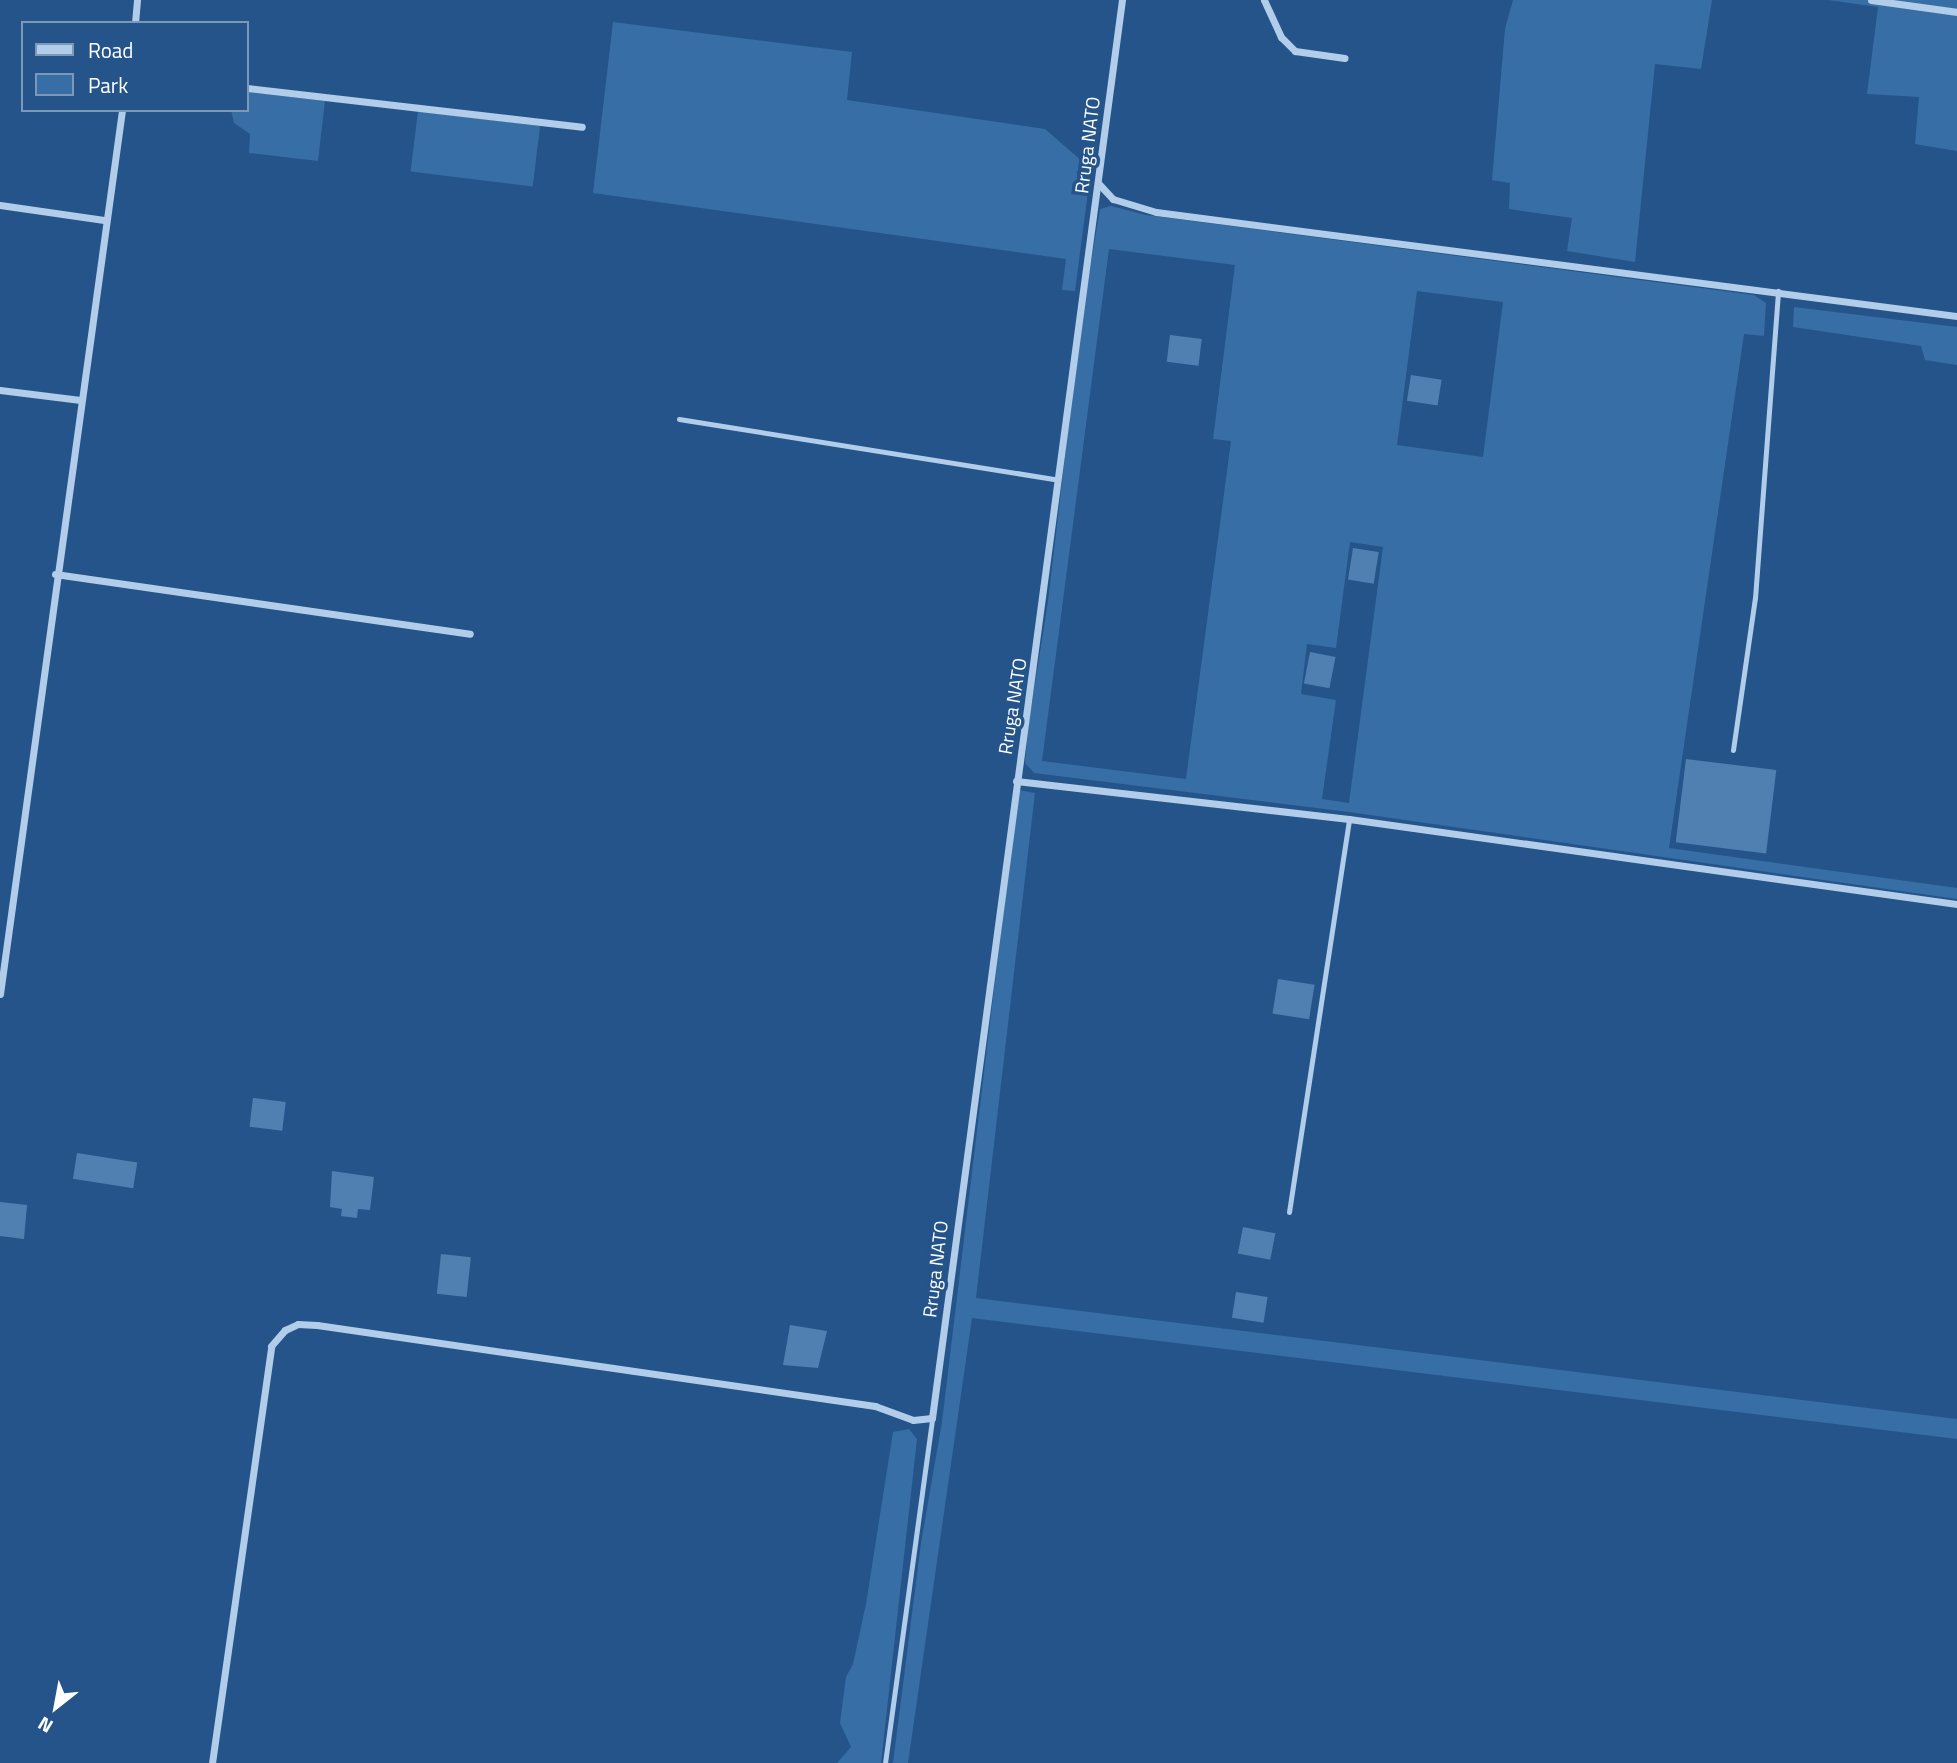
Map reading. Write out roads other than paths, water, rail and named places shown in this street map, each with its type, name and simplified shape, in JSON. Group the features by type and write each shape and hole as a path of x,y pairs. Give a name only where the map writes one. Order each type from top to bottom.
{"street":[{"path":"135,21 138,0"},
{"name":"Rruga NATO","path":"932,1418 1016,781 1042,611 1055,479 1122,0"},
{"path":"1264,0 1281,37 1294,51 1345,58"},
{"path":"1871,0 1957,12"},
{"path":"248,88 582,127"},
{"path":"0,994 55,574 122,112"},
{"path":"1098,183 1113,199 1156,212 1957,316"},
{"path":"0,205 104,220"},
{"path":"0,390 80,400"},
{"path":"55,574 470,634"},
{"path":"1016,781 1349,819 1957,904"},
{"path":"212,1763 271,1346 285,1330 298,1324 317,1325 875,1406 913,1420 932,1418"}],"lane":[{"path":"1733,750 1755,598 1778,291"},
{"path":"679,419 1055,479"},
{"path":"1289,1212 1349,819"},
{"path":"885,1763 932,1418"}]}
